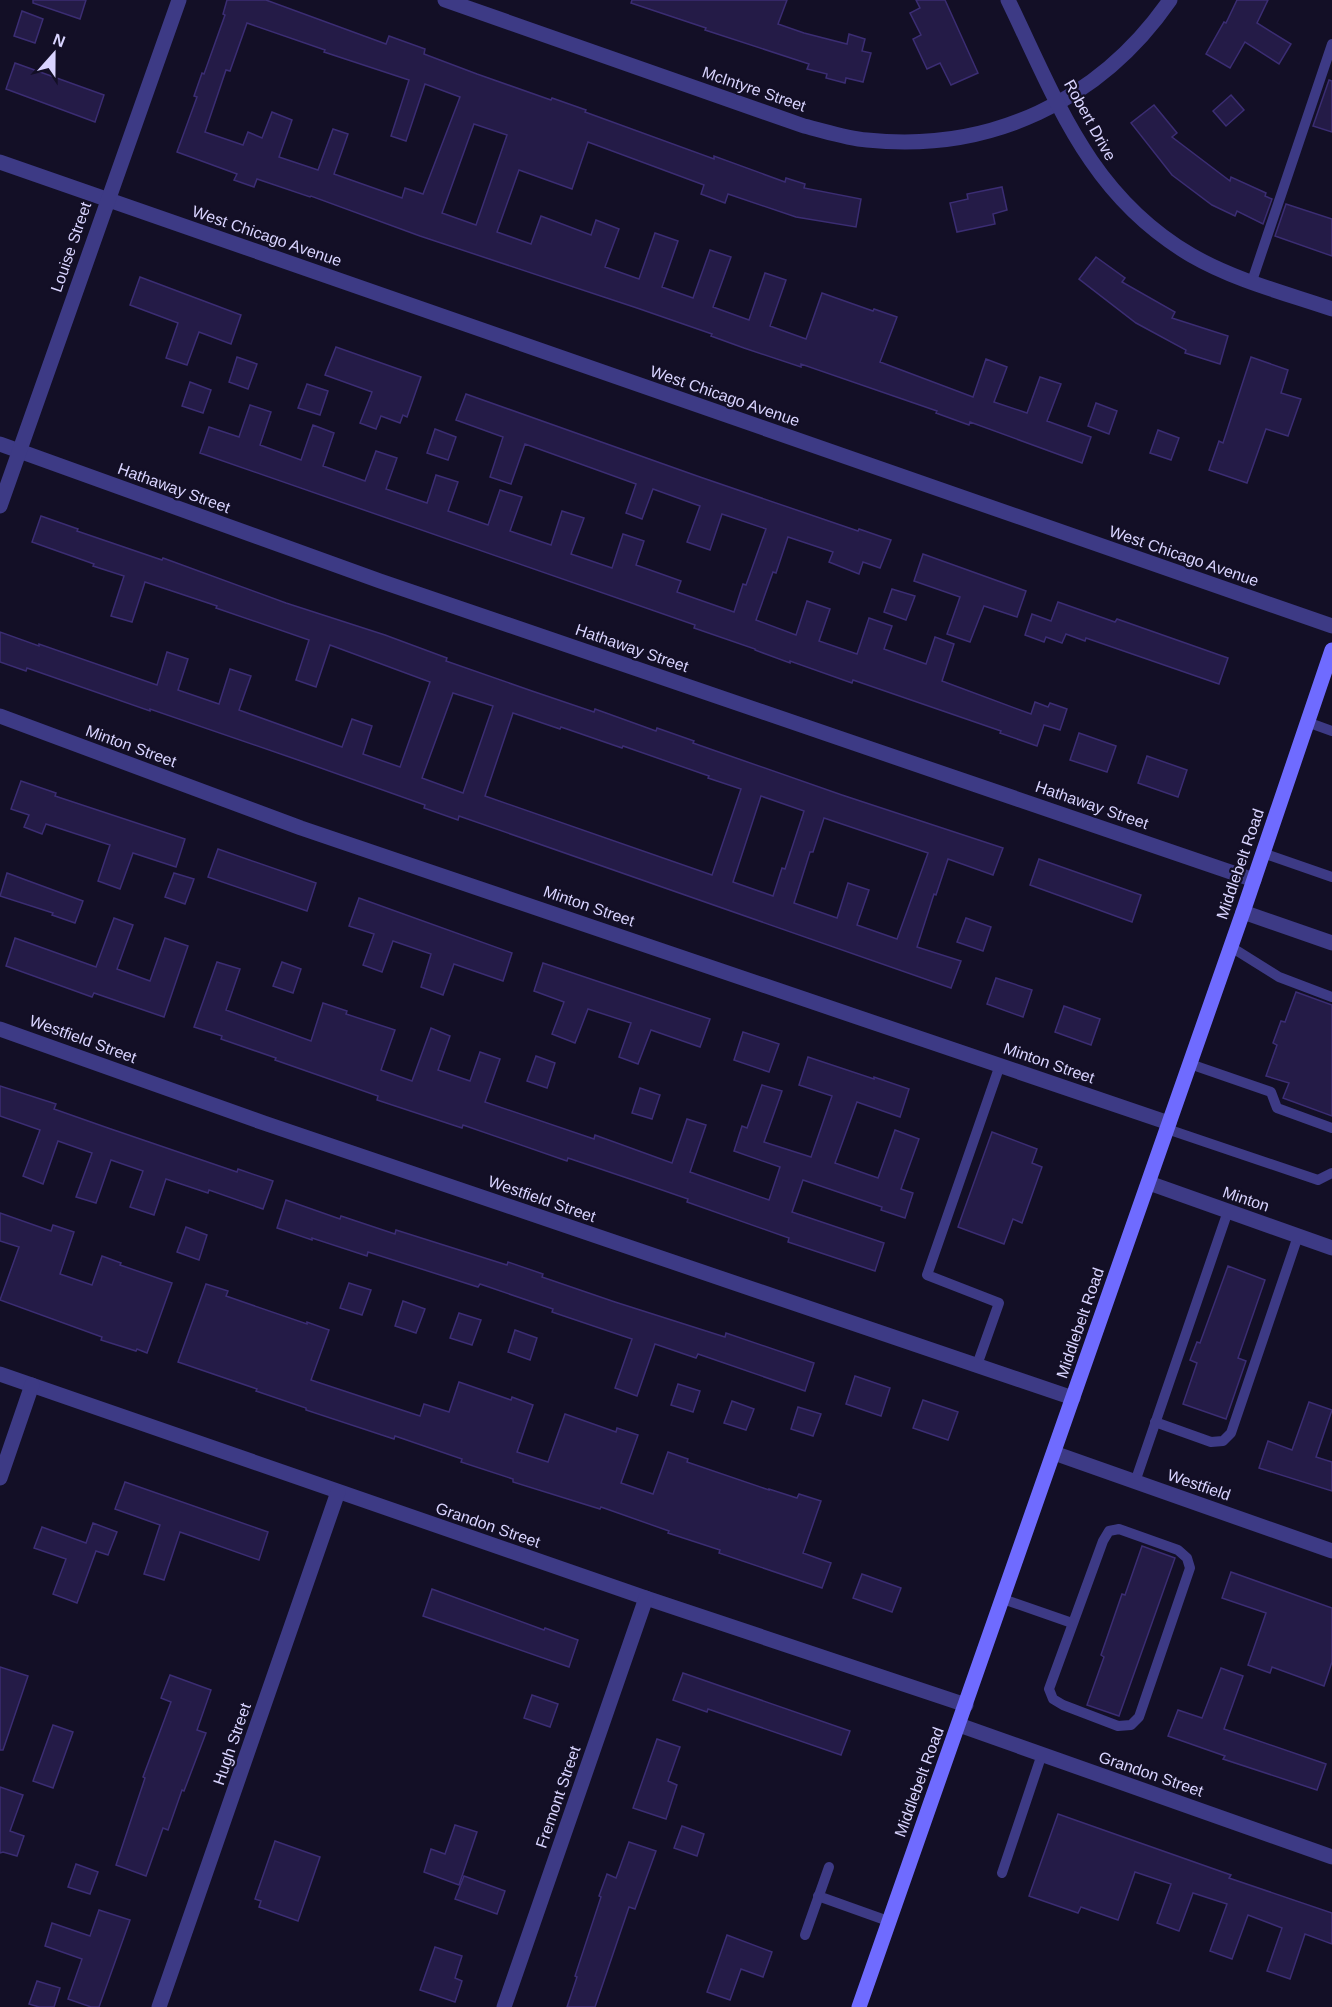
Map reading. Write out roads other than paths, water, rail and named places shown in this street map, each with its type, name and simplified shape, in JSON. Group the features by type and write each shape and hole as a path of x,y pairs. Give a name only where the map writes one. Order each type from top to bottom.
{"main road":[{"name":"Middlebelt Road","path":"859,2007 1244,912 1332,650"}],"street":[{"name":"Louise Street","path":"0,506 179,0"},
{"name":"McIntyre Street","path":"445,0 804,126 865,140 901,142 954,139 1015,124 1058,102"},
{"name":"Robert Drive","path":"1008,0 1072,131 1090,162 1111,189 1136,215 1163,237 1192,256 1226,272 1332,309"},
{"path":"1058,102 1091,83 1118,61 1143,36 1170,0"},
{"name":"West Chicago Avenue","path":"0,162 1332,626"},
{"name":"Hathaway Street","path":"0,444 380,581 1254,880"},
{"name":"Minton Street","path":"0,717 301,828 1000,1065 1168,1126"},
{"path":"1244,912 1332,943"},
{"name":"Westfield Street","path":"0,1029 264,1123 1073,1398"},
{"name":"Minton","path":"1149,1184 1332,1248"},
{"name":"Grandon Street","path":"0,1374 646,1598 966,1705"},
{"path":"0,1478 32,1385"},
{"name":"Westfield","path":"1054,1453 1332,1551"},
{"name":"Hugh Street","path":"159,2007 338,1492"},
{"name":"Fremont Street","path":"504,2007 646,1598"},
{"name":"Grandon Street","path":"959,1725 1332,1857"}],"lane":[{"path":"1252,281 1332,44"},
{"path":"1307,722 1332,731"},
{"path":"1263,854 1332,877"},
{"path":"1231,947 1279,977 1332,997"},
{"path":"1190,1064 1270,1092 1277,1108 1332,1128"},
{"path":"977,1365 999,1303 927,1275 1000,1065"},
{"path":"1168,1126 1318,1180 1332,1173"},
{"path":"1134,1482 1227,1211"},
{"path":"1155,1422 1211,1442 1222,1441 1231,1433 1298,1236"},
{"path":"1119,1529 1178,1550 1187,1558 1190,1568 1139,1717 1131,1725 1118,1726 1053,1699 1048,1689 1072,1623 1103,1541 1109,1531 1119,1529"},
{"path":"1003,1599 1072,1623"},
{"path":"1002,1873 1042,1754"},
{"path":"805,1935 829,1867"},
{"path":"818,1896 888,1921"}]}
